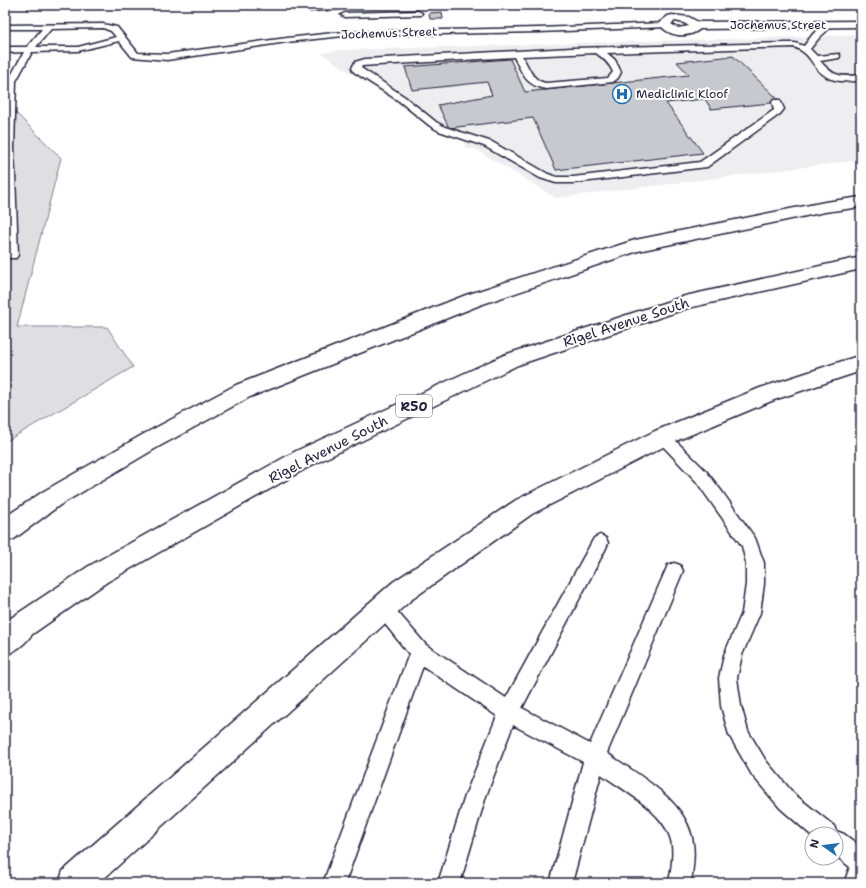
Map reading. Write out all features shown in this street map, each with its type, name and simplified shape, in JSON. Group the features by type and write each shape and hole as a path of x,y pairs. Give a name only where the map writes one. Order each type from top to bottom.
{"main road":[{"path":"670,5 677,18"},
{"path":"677,18 687,20 695,26 693,30 684,31 670,29 665,25 666,21 677,18"},
{"name":"Jochemus Street","path":"695,26 861,24"},
{"path":"5,531 52,498 143,445 243,391 473,300 635,246 825,207 861,202"},
{"name":"Rigel Avenue South","path":"11,635 98,574 304,458 510,360 685,302 861,263"},
{"path":"75,883 402,591 524,507 663,437 768,394 861,363"}],"lane":[{"path":"346,15 419,19"},
{"name":"Jochemus Street","path":"5,27 103,26 114,29 135,55 161,57 343,34 419,19 541,36 665,25"},
{"path":"777,102 779,109 777,112 703,165 573,180 556,180 544,176 482,141 448,132 437,127 402,99 356,68 358,64 365,62 571,51 697,47 776,49 795,45 804,37 812,25"},
{"path":"806,49 816,36 829,25"},
{"path":"12,256 9,146 12,81 29,50 48,27"},
{"path":"684,31 697,47 727,56"},
{"path":"563,35 571,51"},
{"path":"541,36 548,53"},
{"path":"5,50 78,49 122,38"},
{"path":"795,45 806,49 827,74 844,79 861,78"},
{"path":"517,54 528,77 535,83 541,86 564,85 606,81 616,76 618,72 614,65 598,50"},
{"path":"815,59 836,56"},
{"path":"663,437 701,476 749,543 755,563 755,584 751,613 733,655 728,678 731,706 739,735 759,768 787,801 817,826"},
{"path":"448,883 459,846 496,739 600,542"},
{"path":"561,883 595,757 674,571"},
{"path":"383,608 419,652 509,712 595,757 660,804 671,817 681,835 683,858 680,883"},
{"path":"334,883 419,652"},
{"path":"844,848 861,861"},
{"path":"855,883 861,868"}],"shaded area":[{"name":"Mediclinic Kloof","path":"861,35 861,160 556,198 475,149 466,149 463,139 444,135 321,53 341,50"},
{"path":"5,102 61,158 17,327 107,327 133,367 5,442"}],"building":[{"path":"40,5 128,5 126,8 38,7"},
{"path":"301,5 341,5 340,10 310,12 311,10 300,10"},
{"path":"369,5 389,5 389,8 369,8"},
{"path":"442,12 443,19 430,19 429,13"},
{"path":"733,56 781,102 711,109 705,99 666,103 703,153 556,170 533,118 449,128 438,105 492,95 487,82 412,90 405,67 510,59 525,92 689,75 677,62"}],"place":[{"name":"Mediclinic Kloof","path":"622,94"}]}
